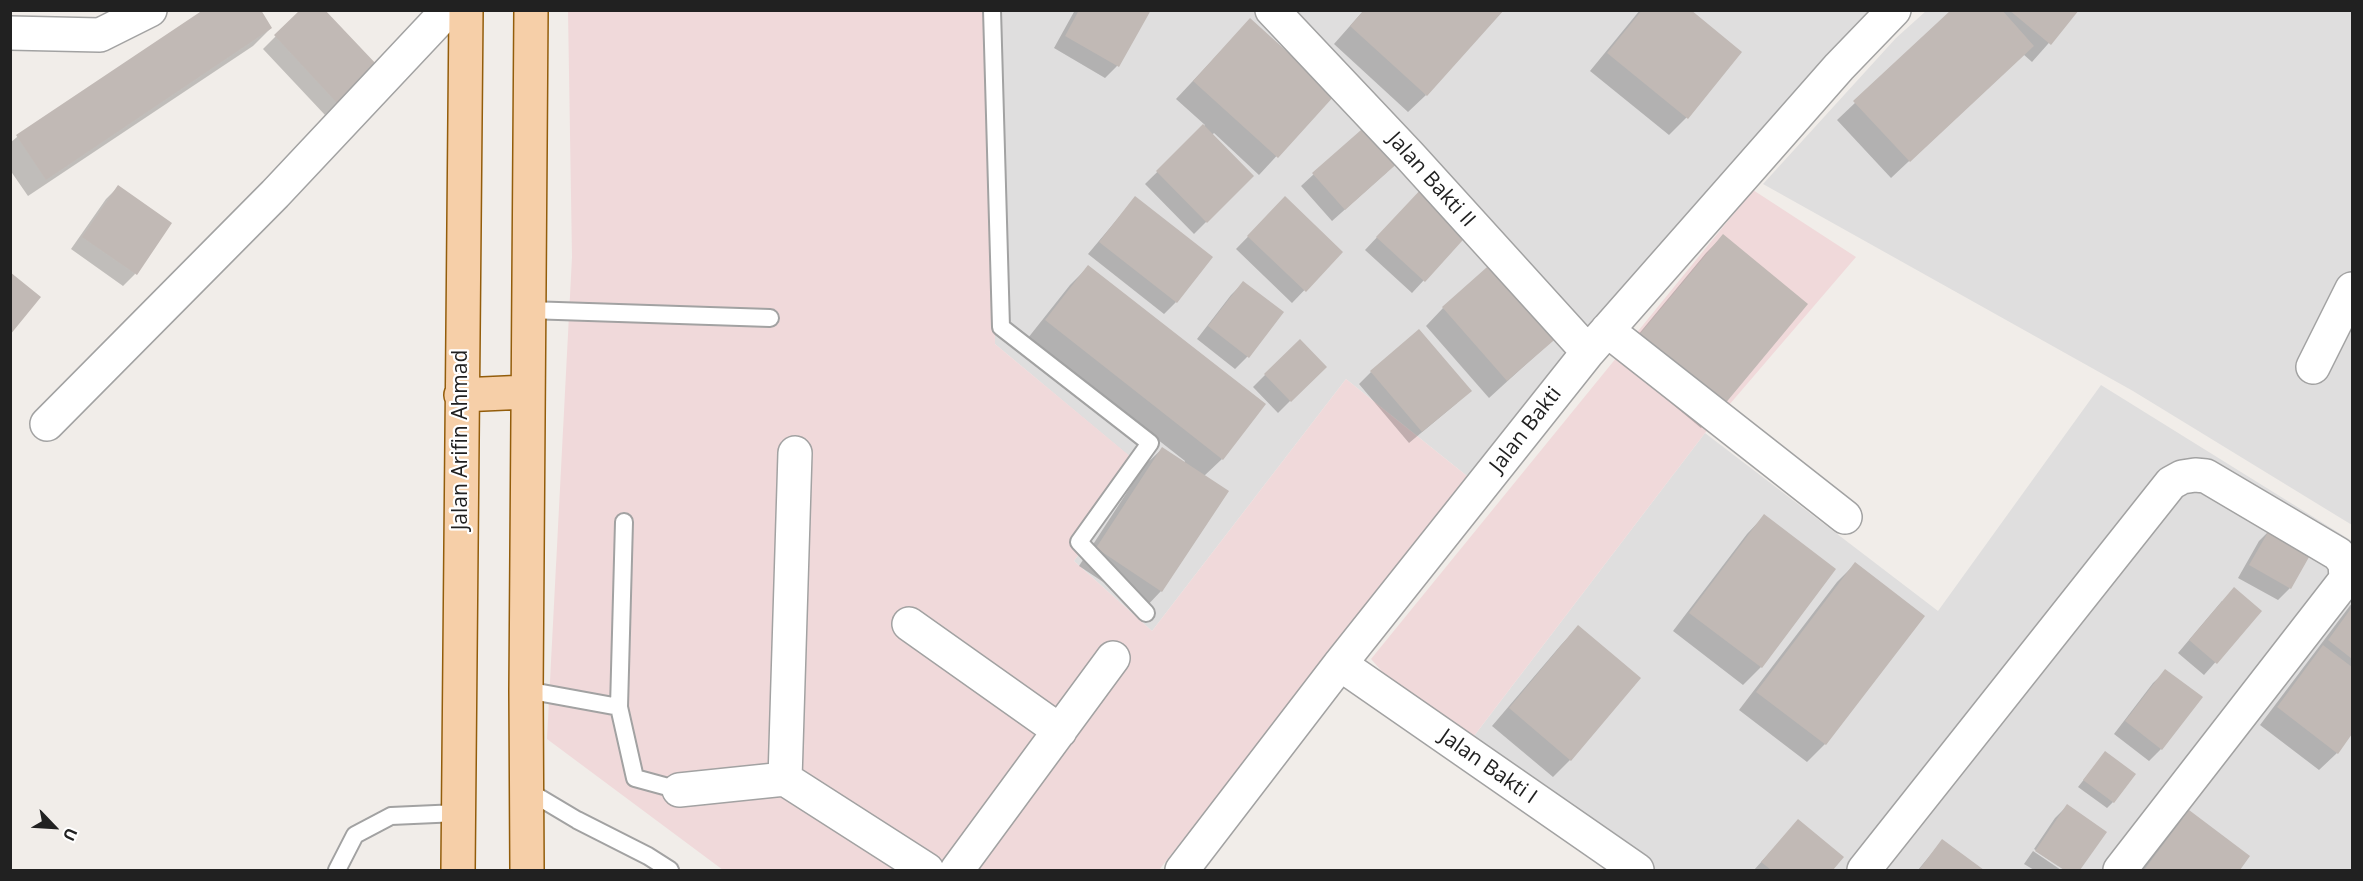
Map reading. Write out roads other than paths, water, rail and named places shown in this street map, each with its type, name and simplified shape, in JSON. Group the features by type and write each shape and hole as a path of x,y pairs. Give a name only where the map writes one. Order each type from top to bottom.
{"main road":[{"name":"Jalan Arifin Ahmad","path":"458,870 465,10"},
{"path":"527,870 525,789 531,10"},
{"path":"461,395 527,392"}],"street":[{"path":"10,33 100,35 150,10"},
{"path":"47,424 275,194 448,10"},
{"name":"Jalan Bakti II","path":"1272,10 1410,156 1597,341 1845,517"},
{"name":"Jalan Bakti","path":"1182,870 1340,664 1597,341 1839,67 1894,10"},
{"path":"2313,367 2352,289"},
{"path":"785,779 795,453"},
{"path":"1864,870 2171,483 2182,477 2206,476 2338,554 2345,563 2346,579 2120,870"},
{"path":"909,624 1060,731"},
{"path":"957,870 1113,658"},
{"name":"Jalan Bakti I","path":"1340,664 1637,870"},
{"path":"679,790 785,779 927,870"}],"lane":[{"path":"992,10 1001,327 1150,443 1079,542 1146,613"},
{"path":"528,310 770,318"},
{"path":"624,522 619,707 634,778 679,790"},
{"path":"526,690 619,707"},
{"path":"525,789 648,863 670,870"},
{"path":"337,870 356,835 391,816 458,813"}]}
